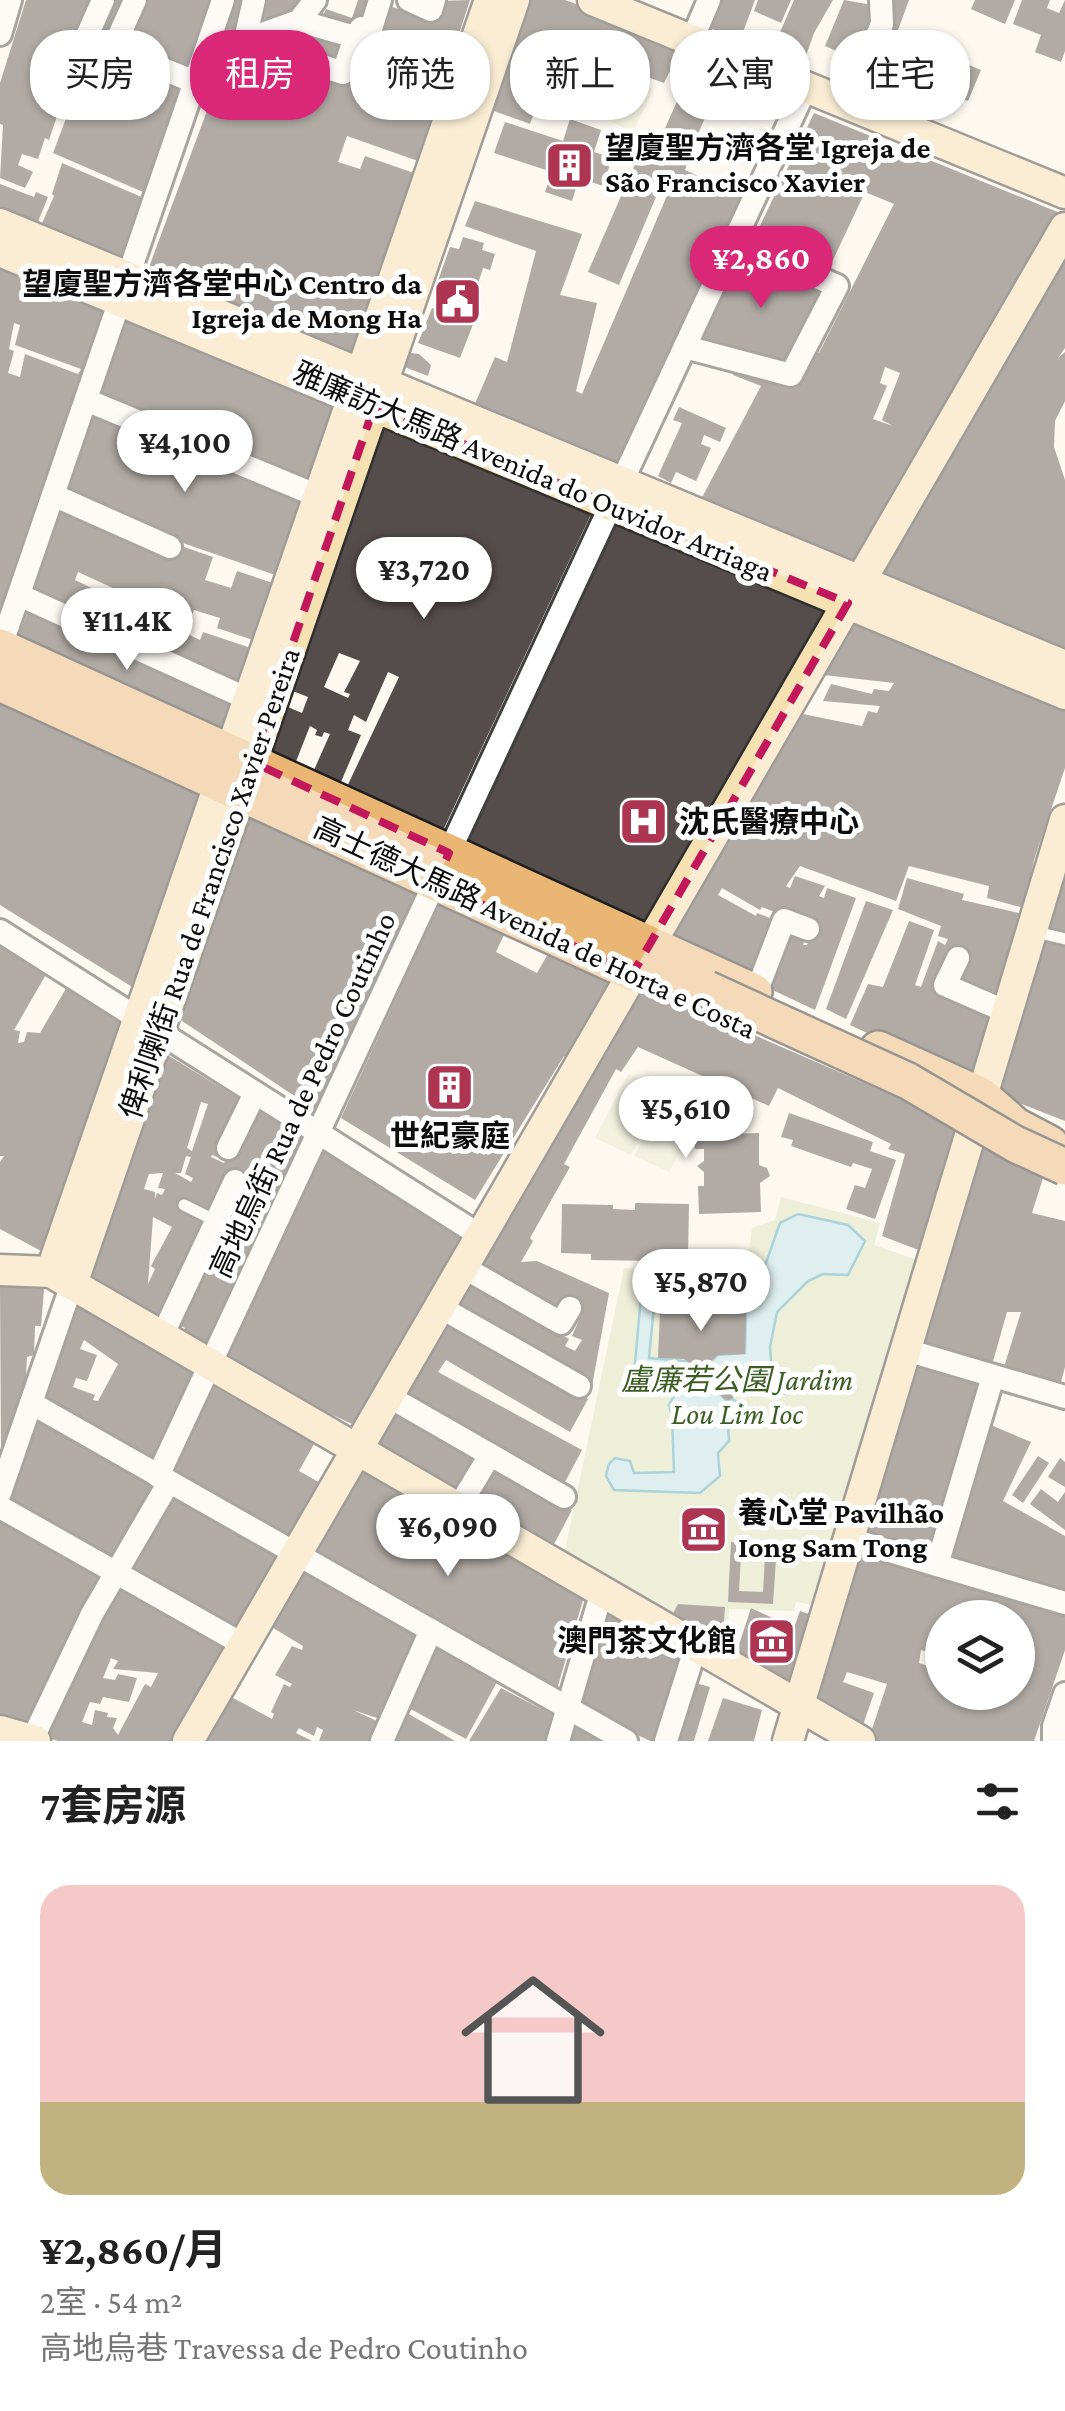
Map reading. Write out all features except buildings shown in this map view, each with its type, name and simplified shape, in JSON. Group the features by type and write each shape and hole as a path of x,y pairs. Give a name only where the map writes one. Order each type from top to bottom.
{"main road":[{"name":"高士德大馬路 Avenida de Horta e Costa","path":"0,648 236,773 641,959 756,993 977,1112"},
{"name":"高士德大馬路 Avenida de Horta e Costa","path":"0,683 236,773"},
{"path":"641,959 908,1081 1015,1144 1065,1167"},
{"path":"977,1112 1065,1150"}],"street":[{"path":"0,34 10,0"},
{"path":"90,30 103,0"},
{"path":"122,30 136,0"},
{"path":"213,30 224,0"},
{"path":"247,30 254,0"},
{"path":"299,21 315,0"},
{"path":"365,30 380,0"},
{"path":"409,0 431,10 434,0"},
{"name":"俾利喇街 Rua de Francisco Xavier Pereira","path":"236,773 248,699 318,496 367,390 429,156 490,0"},
{"name":"俾利喇街 Rua de Francisco Xavier Pereira","path":"0,1493 149,1025 367,390 514,0"},
{"path":"594,0 670,31"},
{"path":"696,30 709,0"},
{"path":"879,30 881,0"},
{"path":"273,30 299,21 350,31"},
{"path":"330,69 343,74 350,60"},
{"path":"0,648 190,96"},
{"name":"高地烏街 Rua de Pedro Coutinho","path":"33,1740 92,1614 164,1479 210,1364 791,120"},
{"path":"886,120 1065,193"},
{"name":"雅廉訪大馬路 Avenida do Ouvidor Arriaga","path":"0,224 123,289 616,494 854,592 1065,666"},
{"path":"188,1741 1065,228"},
{"path":"685,347 791,375 837,286 735,240"},
{"name":"雅廉訪大馬路 Avenida do Ouvidor Arriaga","path":"0,252 123,289"},
{"path":"86,400 318,496"},
{"path":"53,495 170,547"},
{"name":"雅廉訪大馬路 Avenida do Ouvidor Arriaga","path":"854,592 1065,694"},
{"path":"18,595 248,699"},
{"path":"788,1741 1065,820"},
{"path":"756,993 784,920 808,929"},
{"path":"0,932 481,1236"},
{"path":"958,958 946,986 1008,1012"},
{"name":"高士德大馬路 Avenida de Horta e Costa","path":"641,959 977,1112 1065,1134"},
{"path":"228,1148 254,1093"},
{"name":"高士德大馬路 Avenida de Horta e Costa","path":"977,1112 1010,1156 1065,1181"},
{"path":"162,1336 235,1181"},
{"path":"463,1267 561,1322 570,1308"},
{"path":"0,1270 62,1289 162,1336 860,1741"},
{"path":"440,1307 579,1386"},
{"path":"906,1350 1065,1397"},
{"path":"937,1565 993,1376"},
{"path":"388,1396 564,1497"},
{"path":"31,1403 626,1741"},
{"path":"458,1508 490,1455"},
{"path":"0,1507 244,1645"},
{"path":"849,1539 1065,1603"},
{"path":"558,1741 602,1591"},
{"path":"382,1741 431,1630"},
{"path":"666,1741 696,1646"},
{"path":"1054,1741 1054,1726 1065,1694"},
{"path":"0,1731 33,1740"}],"lane":[{"path":"1032,931 1065,939"},
{"path":"184,1206 216,1221"}],"highlighted area":[{"path":"374,407 848,603 633,973 435,883 449,853 252,762"}],"green space":[{"path":"607,120 639,120 633,132"},
{"path":"628,1074 665,1090 631,1155 595,1138"},
{"path":"668,1091 703,1108 669,1172 634,1156"},
{"name":"盧廉若公園 Jardim Lou Lim Ioc","path":"781,1197 880,1223 874,1245 920,1261 819,1606 796,1602 794,1611 729,1609 726,1653 563,1560 624,1268 657,1269 666,1260 748,1260 752,1228 775,1220"}],"water":[{"path":"798,1214 848,1225 865,1241 848,1275 823,1274 808,1281 777,1312 770,1347 772,1374 795,1379 789,1394 749,1392 738,1381 721,1388 720,1394 726,1400 751,1409 748,1418 728,1424 729,1441 718,1453 720,1476 700,1493 614,1490 606,1476 615,1458 630,1461 634,1473 674,1472 669,1405 682,1381 673,1375 634,1374 642,1286 726,1293 722,1304 654,1305 649,1358 709,1363 718,1355 745,1353 746,1307 735,1305 742,1290 750,1289 766,1263 780,1223"}],"place":[{"name":"望廈聖方濟各堂 Igreja de São Francisco Xavier","path":"570,165"},
{"name":"望廈聖方濟各堂中心 Centro da Igreja de Mong Ha","path":"457,301"},
{"name":"沈氏醫療中心","path":"644,822"},
{"name":"世紀豪庭","path":"450,1087"},
{"name":"養心堂 Pavilhão Iong Sam Tong","path":"703,1530"},
{"name":"澳門茶文化館","path":"772,1641"}]}
